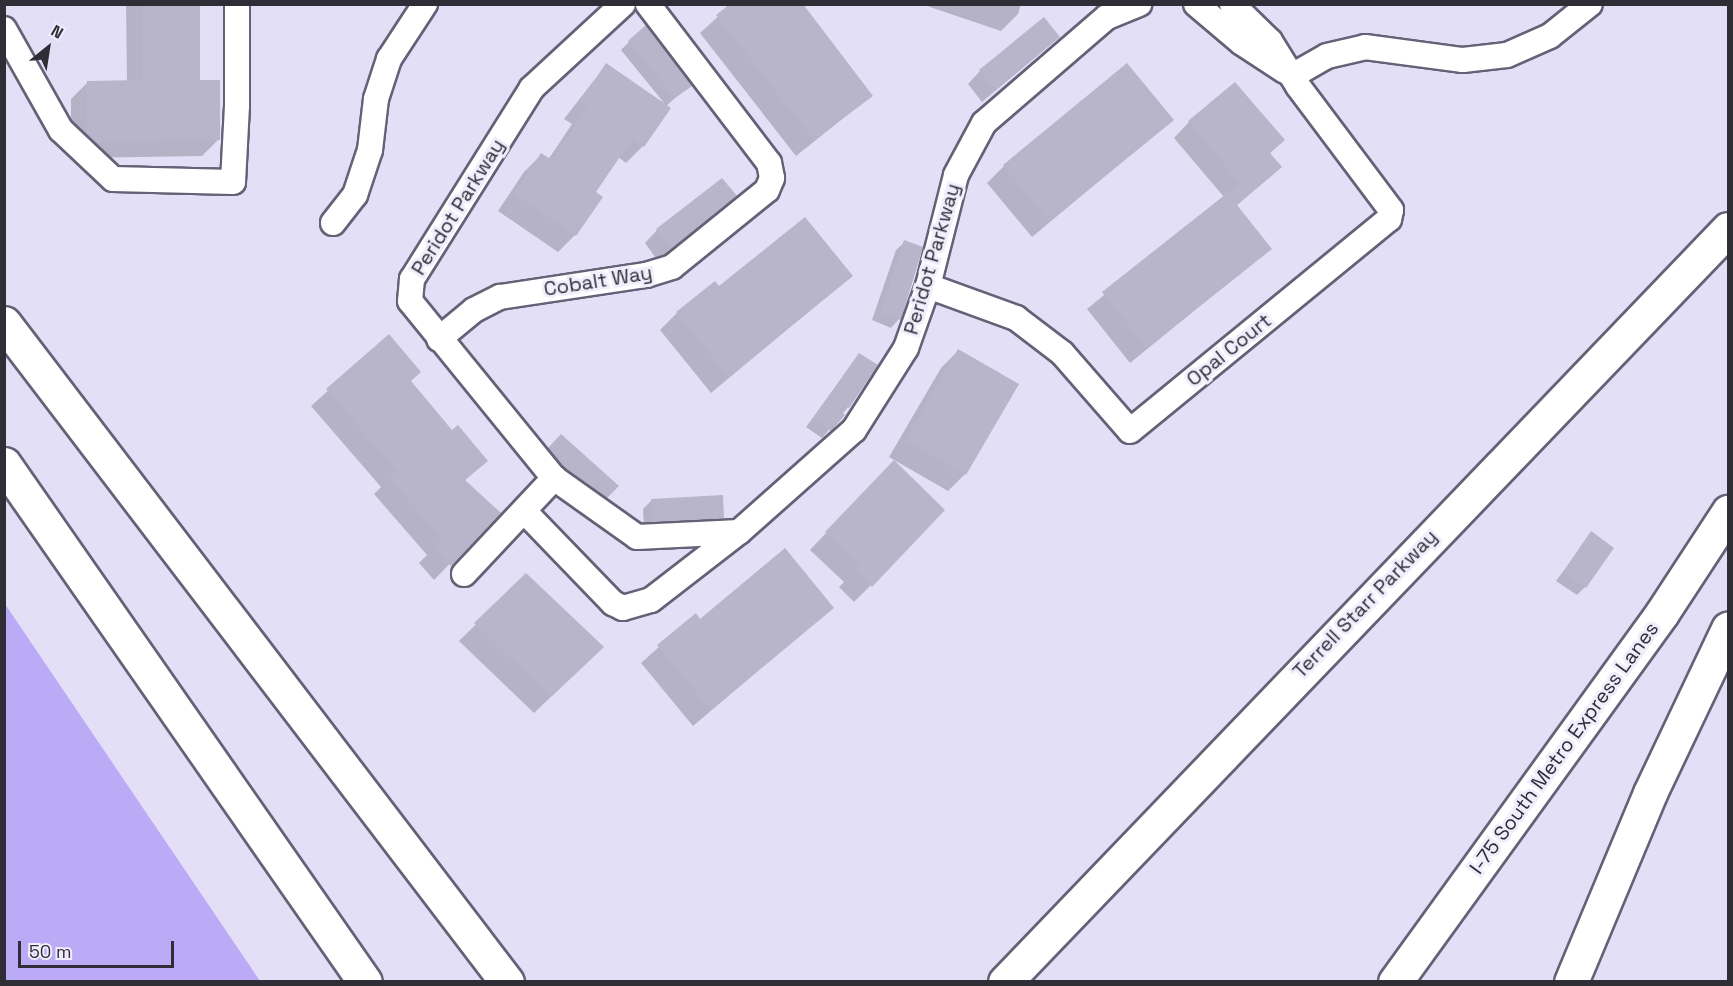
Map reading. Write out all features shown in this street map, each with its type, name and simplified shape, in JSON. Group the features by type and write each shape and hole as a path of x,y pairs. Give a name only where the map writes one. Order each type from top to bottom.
{"highway":[{"name":"Terrell Starr Parkway","path":"1005,981 1728,229"},
{"path":"4,304 40,369"},
{"path":"4,323 507,981"},
{"path":"4,464 365,981"},
{"path":"4,491 104,606"},
{"name":"I-75 South Metro Express Lanes","path":"1395,981 1662,613 1728,512"},
{"path":"1571,981 1645,803 1728,629"}],"street":[{"path":"4,29 61,130 113,179 232,182 237,106 237,4"},
{"path":"333,223 355,195 370,150 376,99 388,59 425,4"},
{"name":"Peridot Parkway","path":"623,4 532,88 412,279 410,301 554,478 637,537 739,532"},
{"name":"Cobalt Way","path":"439,339 474,310 500,297 646,275 677,264 767,190 772,178 769,163 648,4"},
{"name":"Peridot Parkway","path":"525,512 612,603 623,608 651,600 739,532 854,430 906,348 928,286 956,175 984,123 1107,17 1139,4"},
{"path":"1196,4 1242,43 1292,76"},
{"path":"1232,4 1264,32 1292,76"},
{"path":"1292,76 1327,56 1365,47 1463,60 1507,55 1550,36 1590,4"},
{"name":"Opal Court","path":"928,286 1016,318 1062,353 1130,431 1389,219 1391,210 1292,76"},
{"path":"464,574 525,512 554,478"}],"shaded area":[{"path":"5,604 260,981 5,981"}],"building":[{"path":"143,4 200,4 200,80 220,80 220,140 94,142 87,135 87,81 143,80"},
{"path":"730,4 803,4 873,96 814,140 716,15"},
{"path":"1044,17 1060,37 995,90 979,70"},
{"path":"646,25 692,86 675,98 628,41"},
{"path":"606,63 671,108 644,147 632,139 596,192 603,197 576,236 514,194 541,153 552,160 588,107 580,102"},
{"path":"1127,63 1174,120 1049,222 1003,165"},
{"path":"1235,82 1285,140 1270,153 1282,167 1237,205 1272,249 1147,348 1102,292 1240,183 1188,121"},
{"path":"722,178 737,196 671,249 656,229"},
{"path":"805,217 853,276 729,377 676,312 715,281 719,286"},
{"path":"904,240 923,247 901,320 880,312"},
{"path":"389,334 421,372 411,381 452,430 458,425 488,461 465,480 501,513 451,566 434,546 441,538 389,478 397,471 326,389"},
{"path":"958,349 1019,384 966,475 905,440"},
{"path":"859,353 878,365 849,408 844,405 840,410 845,415 831,431 813,418"},
{"path":"561,434 619,486 607,498 564,468 548,448"},
{"path":"894,460 945,510 872,587 855,570 859,564 825,532"},
{"path":"723,495 724,518 652,522 651,499"},
{"path":"1591,531 1614,548 1586,588 1563,572"},
{"path":"785,548 834,608 711,710 657,645 696,613 700,619"},
{"path":"526,573 604,647 551,697 474,623"}]}
